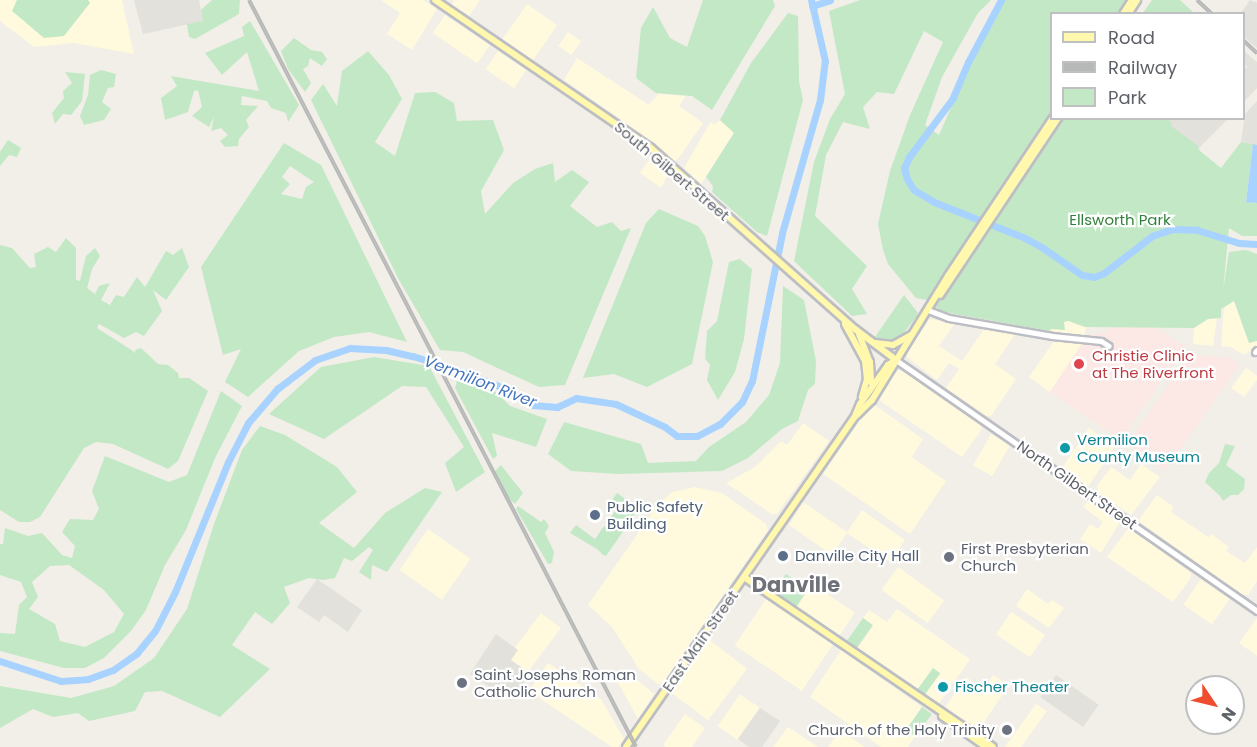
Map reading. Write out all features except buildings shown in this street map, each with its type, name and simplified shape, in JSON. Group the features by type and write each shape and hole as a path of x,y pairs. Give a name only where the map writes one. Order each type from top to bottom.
{"main road":[{"name":"South Gilbert Street","path":"435,0 629,132 729,218 853,331 896,360"},
{"path":"1008,190 1052,120"},
{"path":"896,360 1057,120"},
{"path":"928,310 957,320 1060,337 1101,341 1109,346"},
{"path":"853,331 862,339 870,362 869,393 855,416"},
{"path":"853,331 867,370 866,389 860,404"},
{"path":"871,342 893,345 911,335"},
{"name":"East Main Street","path":"626,747 855,416 860,404 888,365 896,360"},
{"name":"East Main Street","path":"855,416 866,408 896,360"},
{"name":"North Gilbert Street","path":"896,360 1257,611"},
{"path":"744,577 993,747"},
{"path":"938,711 986,747"}],"shaded area":[{"path":"0,0 122,0 134,54 74,43 34,47 0,21"},
{"path":"134,0 199,0 203,21 143,34"},
{"path":"381,0 423,0 437,9 412,50 387,34 400,13"},
{"path":"454,0 480,0 469,16 452,5"},
{"path":"1250,0 1257,3 1257,48 1245,38 1245,12 1242,12"},
{"path":"527,4 557,25 533,60 502,39"},
{"path":"445,15 490,45 477,63 433,33"},
{"path":"568,32 581,41 571,55 558,46"},
{"path":"498,51 526,70 514,88 486,69"},
{"path":"1245,52 1257,62 1257,88 1245,101 1245,69 1247,66"},
{"path":"577,58 649,105 658,94 686,96 679,106 703,123 678,159 675,161 564,80"},
{"path":"1257,101 1257,145 1241,142 1245,114"},
{"path":"720,120 734,133 701,184 684,168 710,123 715,124"},
{"path":"1169,120 1227,120 1199,148 1170,126 1172,123"},
{"path":"651,157 669,172 661,188 640,173"},
{"path":"1235,300 1246,336 1257,337 1257,346 1244,355 1231,347 1221,346 1224,308"},
{"path":"1210,317 1217,317 1213,346 1193,344 1194,328"},
{"path":"1054,318 1088,322 1084,335 1050,331"},
{"path":"930,319 955,323 939,346 962,361 985,328 1016,333 995,364 1016,379 991,416 986,416 946,388 959,369 949,363 937,380 907,357 906,352"},
{"path":"1121,322 1149,323 1180,344 1187,344 1121,440 1050,392 1088,335 1104,333"},
{"path":"1054,341 1082,344 1050,392 1029,377"},
{"path":"1189,355 1229,357 1240,364 1165,471 1127,444"},
{"path":"1246,368 1257,376 1257,380 1244,397 1231,388"},
{"path":"898,370 904,371 980,424 982,429 962,457 876,398"},
{"path":"872,403 923,439 912,457 946,481 910,534 823,474"},
{"path":"803,423 829,441 777,514 772,514 726,483 755,467 781,441 787,445"},
{"path":"1089,428 1116,446 1088,487 1062,469"},
{"path":"991,434 1010,445 992,476 973,465"},
{"path":"1141,464 1160,477 1131,515 1099,494 1097,486 1111,467 1130,480"},
{"path":"695,487 722,493 766,524 768,530 663,683 658,684 639,669 612,627 588,605 659,503 673,492"},
{"path":"1157,495 1174,507 1171,512 1208,537 1211,534 1229,547 1226,551 1245,563 1257,547 1257,581 1248,595 1242,595 1140,522 1140,518"},
{"path":"1088,501 1120,522 1101,553 1080,539 1090,524 1098,529 1103,522 1083,507"},
{"path":"803,502 847,532 862,510 905,540 890,562 847,533 832,555 789,525"},
{"path":"428,529 471,559 442,600 399,570"},
{"path":"1132,529 1191,573 1190,579 1173,602 1107,557 1127,530"},
{"path":"898,567 944,601 928,623 882,590"},
{"path":"317,579 362,610 348,632 324,615 319,622 297,607"},
{"path":"1201,579 1230,599 1212,624 1183,604"},
{"path":"811,583 855,613 839,636 795,606"},
{"path":"1027,589 1048,604 1052,600 1064,608 1049,628 1016,606"},
{"path":"766,599 833,644 802,691 735,645"},
{"path":"897,609 970,659 938,705 857,649 873,626 863,618 869,610 887,622"},
{"path":"1011,612 1045,635 1030,657 996,634"},
{"path":"541,613 561,628 527,673 507,658"},
{"path":"1257,618 1257,656 1239,643"},
{"path":"496,634 518,650 511,660 530,673 511,701 470,674"},
{"path":"708,639 747,668 708,720 669,691"},
{"path":"841,650 922,707 906,730 915,736 908,747 881,747 810,697"},
{"path":"548,663 601,699 624,739 618,747 612,747 529,691"},
{"path":"627,671 654,694 638,719 615,677"},
{"path":"993,675 1009,685 978,731 944,709 966,677 983,689"},
{"path":"1056,675 1099,705 1083,727 1041,697"},
{"path":"740,694 760,708 737,740 718,726"},
{"path":"1036,704 1047,711 1021,747 1005,747"},
{"path":"760,708 780,721 762,747 749,747 738,739"},
{"path":"685,714 705,728 692,747 666,747 663,745"},
{"path":"788,727 818,747 773,747"},
{"path":"840,730 845,734 865,747 828,747"}],"green space":[{"path":"17,0 88,0 90,3 64,36 44,38 12,11"},
{"path":"212,0 240,0 239,14 195,39 189,37 187,24 203,21 201,10"},
{"path":"703,0 773,0 775,6 712,110 692,96 656,93 636,78 641,28 653,7 670,38 687,47"},
{"name":"Ellsworth Park","path":"860,0 991,0 978,13 942,77 925,125 939,135 969,66 1004,0 1126,0 1118,12 1050,12 1050,115 1004,187 1012,193 1016,190 1062,120 1169,120 1172,123 1171,126 1197,145 1200,151 1221,168 1241,142 1253,144 1246,201 1257,203 1257,236 1242,236 1229,228 1223,291 1229,252 1246,250 1257,254 1257,341 1249,343 1234,301 1221,309 1221,318 1208,319 1194,328 1085,327 1068,321 1064,322 1065,330 1051,329 1050,331 955,314 940,310 927,300 916,298 888,264 878,224 890,171 910,115 943,42 924,31 894,94 877,92 863,107 870,129 843,122 826,155 815,216 867,266 852,289 867,314 852,316 794,261 814,162 830,119 845,94 829,11"},
{"path":"1152,0 1180,0 1193,12 1144,12"},
{"path":"788,13 798,16 799,81 803,100 767,236 757,232 712,192 713,186 706,177 734,133 720,120 751,63"},
{"path":"250,21 299,105 288,122 286,113 271,108 267,101 242,96 241,105 258,106 246,120 249,127 239,139 238,146 225,147 220,141 228,135 221,128 211,131 214,117 209,127 192,116 202,107 198,90 194,91 188,112 165,120 161,98 177,86 171,76 259,91 247,52 222,75 205,53 244,36 242,27"},
{"path":"294,38 311,50 322,52 327,59 322,66 310,58 308,66 303,69 311,83 305,92 288,69 281,51"},
{"path":"368,51 389,75 402,99 375,142 395,156 415,93 435,92 454,103 457,121 493,120 504,150 481,191 485,214 513,183 535,169 553,163 555,182 572,170 589,182 570,206 597,227 612,222 621,231 631,228 565,385 539,387 463,352 440,350 399,280 311,100 323,84 337,106 342,71"},
{"path":"101,70 116,74 114,87 108,88 102,102 111,109 104,120 84,125 80,116 88,95 90,75"},
{"path":"65,72 85,74 82,101 71,115 63,114 55,124 52,113 64,98 63,91 72,83"},
{"path":"8,140 21,148 17,157 9,155 0,166 0,152"},
{"path":"284,143 321,165 407,342 369,332 334,337 299,351 248,397 225,382 241,349 223,355 201,267","holes":["290,166 314,182 306,187 302,199 281,194 290,184 282,177"]},
{"path":"659,209 698,226 705,236 713,262 692,364 647,387 614,374 583,378 646,223"},
{"path":"66,238 76,248 76,280 80,281 86,256 95,248 100,256 92,269 87,288 95,294 99,286 110,283 101,300 110,305 116,295 124,297 137,277 145,287 166,251 173,255 182,248 189,267 166,300 153,290 162,311 144,336 136,332 124,338 99,324 97,328 136,353 135,350 141,348 158,364 168,365 178,373 179,378 189,378 208,391 178,461 168,469 113,444 96,442 84,448 40,517 30,522 19,522 0,510 0,245 12,248 30,268 36,267 34,254 48,247 56,252"},
{"path":"740,259 752,269 744,339 735,372 718,400 707,380 710,365 705,359 707,331 717,321 729,262"},
{"path":"783,286 804,300 816,361 815,384 808,390 798,421 782,429 748,458 722,471 619,474 571,471 548,454 564,422 641,444 648,463 696,461 709,447 746,422 769,395 780,363"},
{"path":"904,295 918,313 917,316 899,339 888,342 877,339 875,337"},
{"path":"374,357 429,366 485,472 456,492 445,463 464,447 426,387 402,386 324,439 269,414 321,367"},
{"path":"458,376 496,392 510,406 547,419 536,447 492,433 497,456 493,459 455,388"},
{"path":"221,391 242,406 215,458 186,530 165,565 146,610 131,631 104,658 85,668 64,668 0,651 0,633 15,634 19,605 27,597 21,582 0,575 0,544 3,544 5,528 28,536 42,533 62,555 72,558 75,546 62,532 70,519 93,520 99,509 92,491 105,456 169,482 187,475","holes":["69,565 104,590 124,614 114,632 85,647 60,641 55,624 29,609 38,597 32,582 50,566"]},
{"path":"260,426 285,435 337,467 357,492 319,523 354,548 385,513 425,488 442,492 387,572 372,565 371,580 359,572 373,550 369,547 352,561 344,558 335,578 323,580 309,578 284,587 290,603 272,624 255,612 232,645 270,669 220,717 162,691 145,692 135,711 89,721 78,713 53,717 33,709 0,728 0,686 71,698 114,686 154,658 187,609 214,524 242,450"},
{"path":"1225,444 1235,446 1226,465 1245,479 1244,489 1238,495 1231,495 1223,501 1205,482 1209,473 1219,463"},
{"path":"501,465 523,493 515,504 509,499 495,471"},
{"path":"617,493 631,503 636,513 606,556 570,533 576,525 595,539 604,526 607,529 610,525 607,522 616,510 606,502 610,503"},
{"path":"518,506 541,522 544,519 549,526 545,533 554,552 552,563 548,564 516,509"},
{"path":"786,574 808,589 796,607 774,592"},
{"path":"863,618 873,625 856,649 846,642"},
{"path":"933,668 940,673 924,695 917,690"},
{"path":"922,707 932,714 916,737 906,730"}],"water":[{"path":"1253,144 1257,145 1257,203 1246,202"}],"waterway":[{"name":"Vermilion River","path":"0,661 61,681 88,679 113,670 137,653 155,631 175,592 228,462 248,423 277,389 315,360 350,348 386,350 413,356 506,389 533,405 557,407 576,398 616,404 665,427 677,436 697,436 720,424 742,402 752,381 782,233 820,100 825,61 811,0"},
{"path":"812,6 830,0"},
{"path":"1001,0 968,62 953,98 909,157 904,168 907,179 914,190 934,202 1025,238 1082,275 1094,277 1104,273 1152,236 1172,229 1197,230 1239,243 1257,244"}],"railway":[{"path":"249,0 636,747"},
{"path":"1197,0 1210,12"},
{"path":"1245,42 1257,53"}],"place":[{"name":"Christie Clinic at The Riverfront","path":"1079,364"},
{"name":"Vermilion County Museum","path":"1065,448"},
{"name":"Public Safety Building","path":"595,515"},
{"name":"Danville City Hall","path":"783,556"},
{"name":"First Presbyterian Church","path":"949,557"},
{"name":"Saint Josephs Roman Catholic Church","path":"462,683"},
{"name":"Fischer Theater","path":"943,687"},
{"name":"Church of the Holy Trinity","path":"1007,730"}],"district":[{"name":"Danville","path":"796,585"}]}
